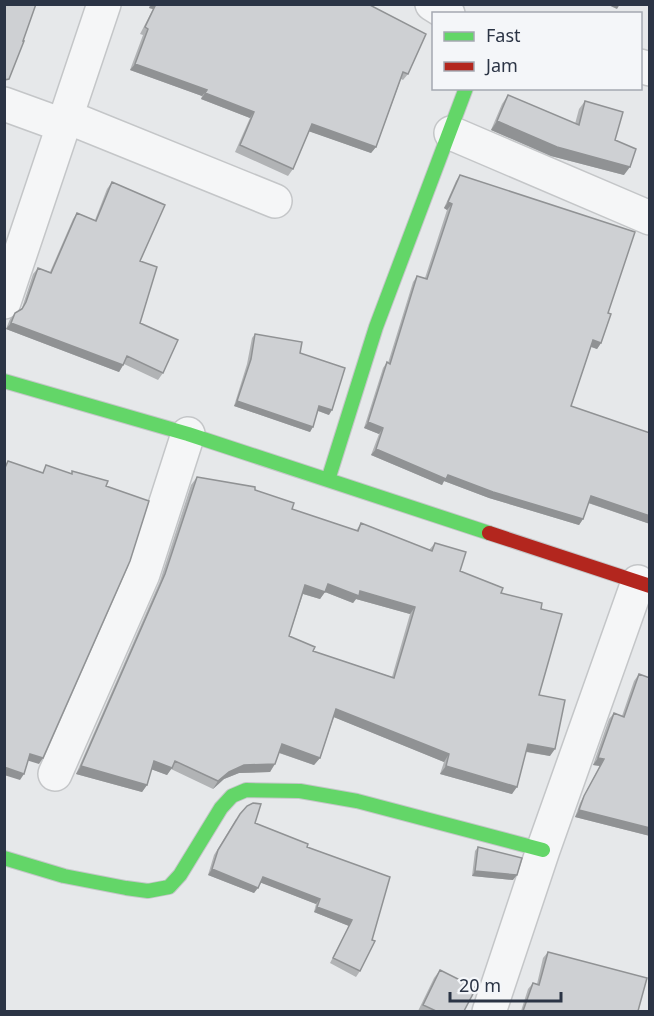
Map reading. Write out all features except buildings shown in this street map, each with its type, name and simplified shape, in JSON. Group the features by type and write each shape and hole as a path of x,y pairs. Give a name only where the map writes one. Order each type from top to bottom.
{"street":[{"path":"4,302 104,4"},
{"path":"432,4 445,12"},
{"path":"328,480 376,327 465,90"},
{"path":"4,104 64,121 275,201"},
{"path":"451,133 650,218"},
{"path":"4,381 188,434 644,584 543,850 489,1011"},
{"path":"55,774 143,574 188,434"},
{"path":"4,858 64,876 126,888 148,891 170,887 221,807 232,796 246,790 300,791 357,801 543,850"}],"traffic: fast":[{"path":"328,480 376,327 465,90"},
{"path":"4,381 188,434 489,533"},
{"path":"4,858 64,876 126,888 148,891 169,887 180,875 221,808 232,796 246,790 300,791 357,801 543,850"}],"traffic: jam":[{"path":"489,533 650,586"}]}
